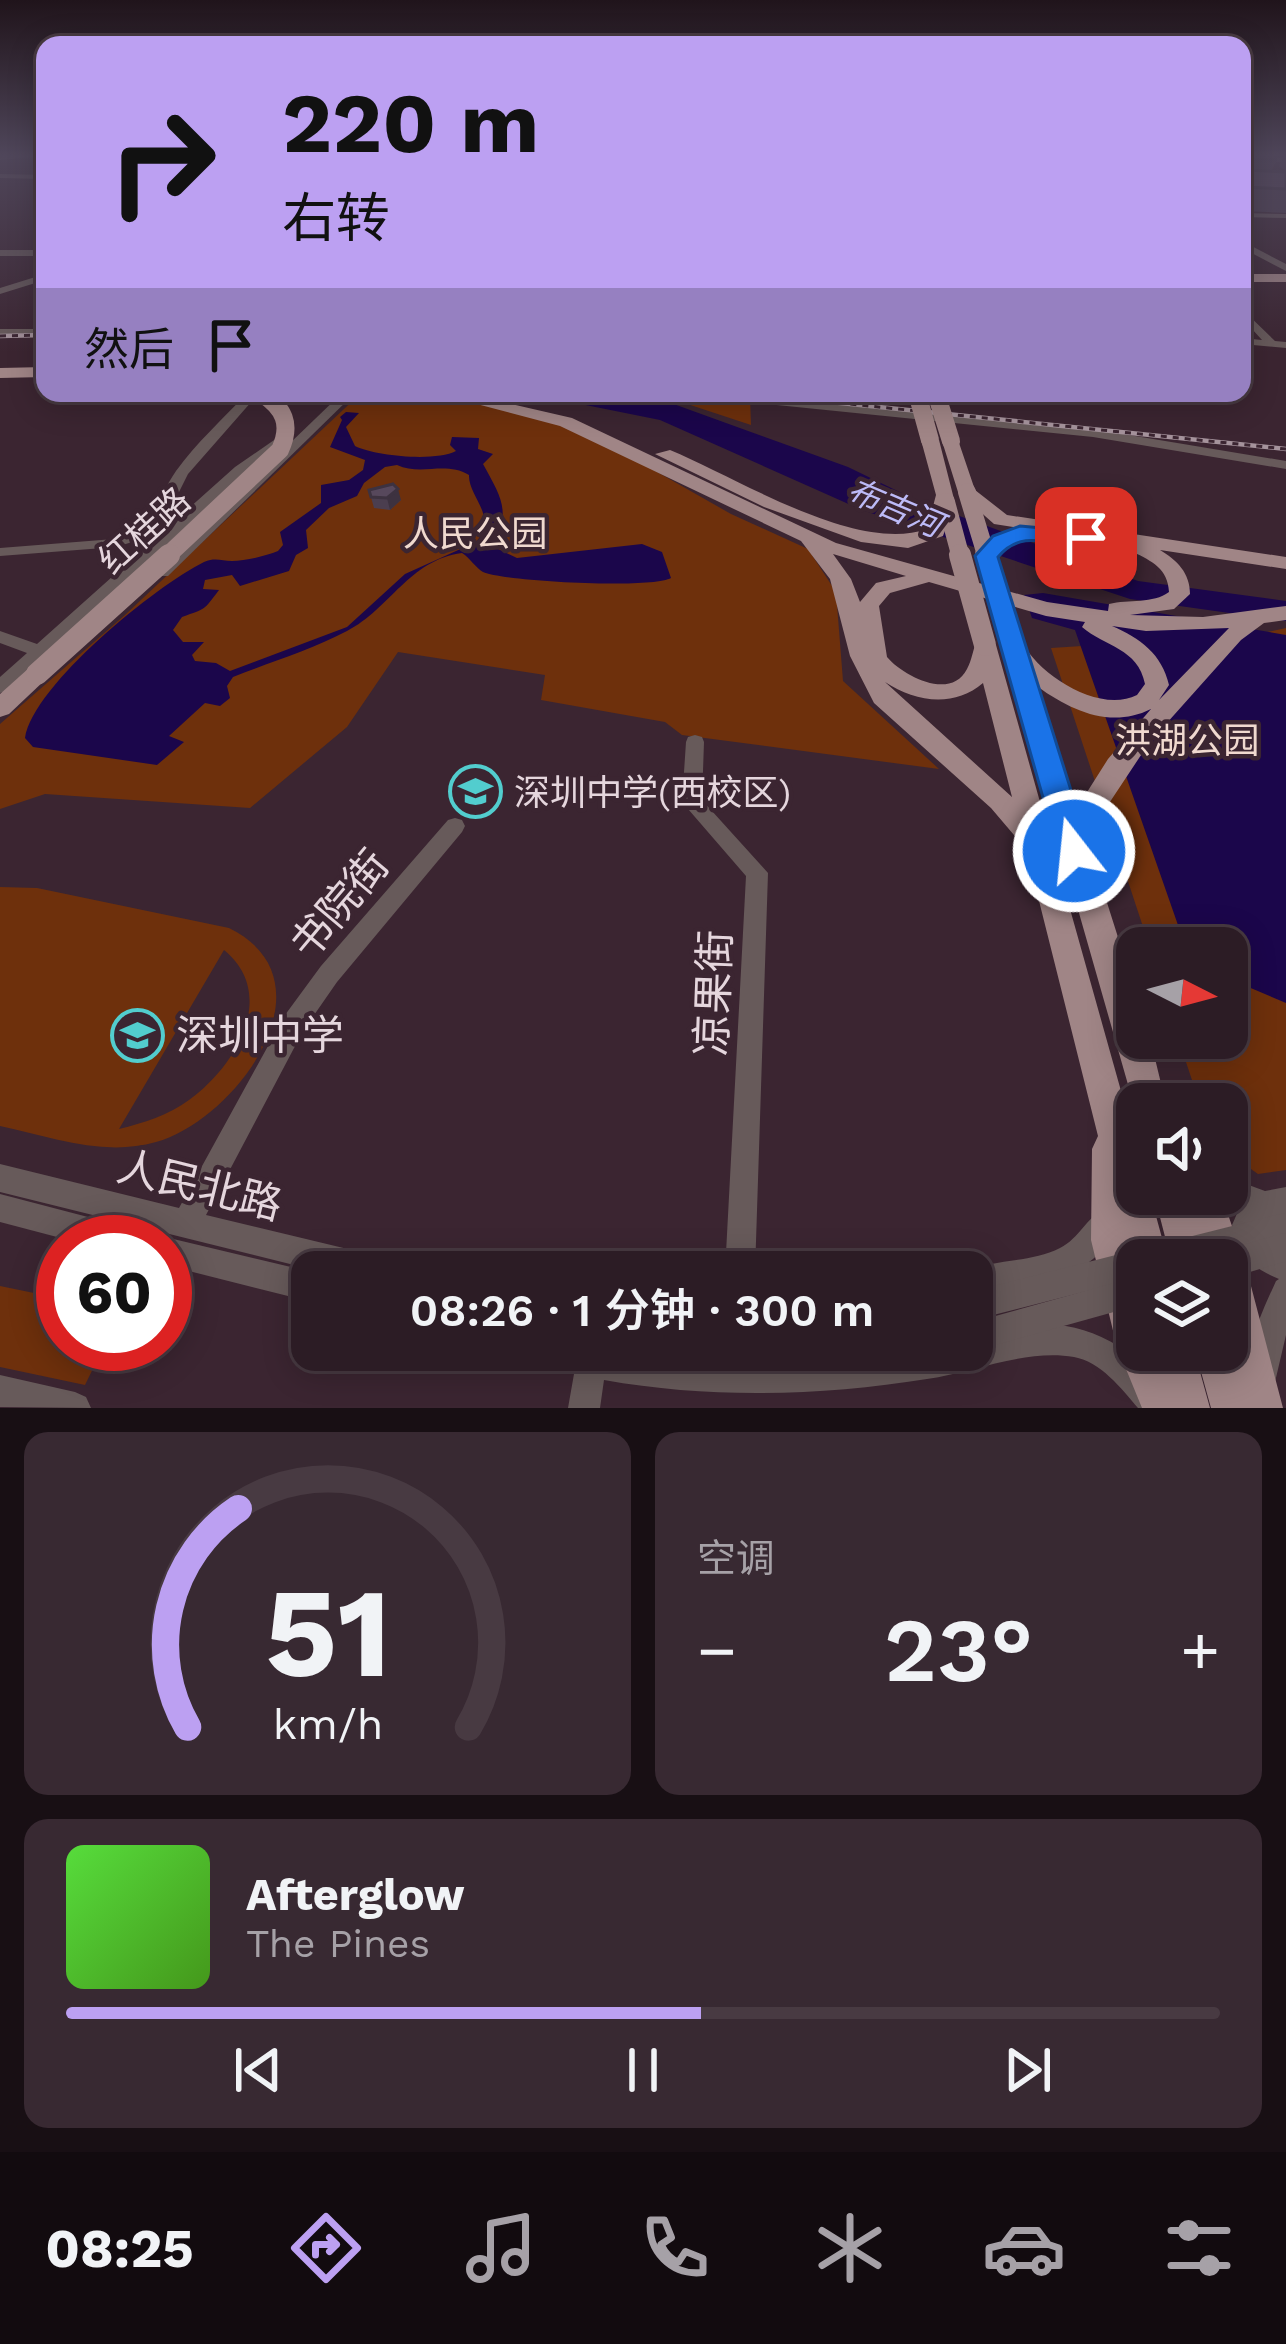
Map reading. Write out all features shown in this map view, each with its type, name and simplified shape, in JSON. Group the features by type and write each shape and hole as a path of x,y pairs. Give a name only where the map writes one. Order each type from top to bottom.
{"main road":[{"path":"1251,279 1286,280"},
{"path":"0,370 36,369"},
{"name":"红桂路","path":"0,707 33,668 274,460 286,443 288,421 275,402"},
{"path":"491,402 584,428 797,534 937,578 1023,597 1111,609 1172,614 1281,610"},
{"path":"522,402 566,414 836,528 881,541 918,540 941,525 956,497"},
{"path":"921,402 940,441 1116,983"},
{"path":"937,402 940,441"},
{"path":"645,448 804,529 1023,597 1124,640 1149,661 1156,674 1153,695 1122,708 1084,704 1055,691 1005,649"},
{"path":"956,497 1000,520 1143,549 1172,568 1181,588 1172,601 1111,609"},
{"path":"956,497 986,556 1043,857 1146,1239"},
{"path":"986,556 1000,540 1020,532 1086,536 1286,563"},
{"path":"797,534 827,559 845,584 859,660 867,678 1010,810 1043,857"},
{"path":"937,578 898,582 873,596 868,605 874,656 884,668 913,687 952,691 977,676 1005,649"},
{"path":"1046,609 1145,624 1203,624 1281,610"},
{"path":"1074,851 1088,808 1233,634 1281,610"},
{"path":"1140,1059 1145,1083"},
{"path":"1140,1059 1153,1083"},
{"path":"1110,1117 1109,1202 1116,1276"},
{"path":"1146,1371 1161,1408"},
{"path":"1179,1371 1189,1408"},
{"path":"1230,1371 1252,1403"},
{"path":"1246,1371 1252,1403"}],"street":[{"path":"1251,246 1286,266"},
{"path":"0,253 36,253"},
{"path":"0,291 36,280"},
{"path":"1251,322 1271,344"},
{"path":"0,332 36,332"},
{"path":"1251,342 1286,345"},
{"path":"0,552 116,543 146,530 163,513 182,473 246,402"},
{"path":"33,668 198,507 333,402"},
{"path":"0,687 33,668 229,513 336,402"},
{"path":"781,402 1115,436 1286,464"},
{"path":"0,637 33,668"},
{"name":"凉果街","path":"694,742 692,802 757,873 741,1251"},
{"name":"书院街","path":"190,1215 294,1023 329,974 454,826"},
{"name":"人民北路","path":"0,1178 146,1215"},
{"path":"1248,1199 1279,1211"},
{"path":"993,1277 1075,1258 1099,1237 1109,1202"},
{"name":"人民北路","path":"0,1208 36,1217"},
{"path":"1279,1211 1254,1211 1246,1225 1257,1252 1286,1267"},
{"path":"1206,1239 1279,1211"},
{"name":"人民北路","path":"192,1227 293,1251"},
{"path":"1248,1258 1286,1247"},
{"name":"人民北路","path":"192,1258 291,1282"},
{"path":"993,1301 1116,1269"},
{"path":"1252,1403 1286,1291"},
{"path":"993,1331 1116,1297"},
{"path":"993,1354 1071,1342 1111,1359 1161,1408"},
{"path":"584,1408 590,1371"},
{"path":"658,1371 691,1375 862,1371"},
{"path":"0,1391 75,1408"}],"green space":[{"name":"人民公园","path":"351,402 511,407 599,439 731,514 808,549 836,592 843,681 939,769 682,735 665,722 541,700 545,675 398,652 347,727 250,808 45,794 0,809 0,724 125,615"},
{"path":"681,402 750,402 751,425"},
{"name":"洪湖公园","path":"1286,628 1286,1170 1258,1174 1248,1167 1248,1083 1193,1083 1185,1059 1248,1059 1248,927 1143,927 1051,648 1253,635"},
{"name":"深圳中学","path":"0,887 37,888 229,928 260,951 275,981 275,1013 263,1046 243,1078 187,1128 156,1142 117,1147 78,1144 0,1126","holes":["224,950 240,968 249,1009 244,1030 222,1069 181,1105 119,1129"]},
{"path":"0,1286 36,1293 36,1371 92,1371 85,1385 0,1367"}],"water":[{"name":"布吉河","path":"571,402 668,402 1138,581 1286,601 1286,621 1130,599 862,510 660,420"},
{"path":"346,412 359,413 346,427 355,446 390,455 446,454 456,451 450,445 452,437 479,438 478,449 493,454 483,464 502,505 502,523 492,546 517,558 642,544 662,552 671,578 609,584 519,579 483,572 462,553 444,557 414,575 347,631 233,677 227,686 230,698 220,706 205,703 169,736 184,742 157,765 33,747 25,738 50,691 129,614 204,562 243,560 278,551 283,545 280,532 321,503 321,485 349,480 363,470 365,460 330,447","holes":["385,467 469,475 484,515 476,542 405,574 347,627 230,671 216,663 195,661 192,655 204,642 183,642 173,630 182,617 204,608 219,590 203,589 205,580 232,575 240,586 289,571 296,555 308,548 306,530 329,508 357,496 364,483"]},
{"name":"洪湖公园","path":"1043,593 1286,635 1286,1003 1248,987 1248,927 1179,927 1075,630 1032,618 1024,595"}],"building":[{"path":"393,484 398,489 387,498 371,497 369,490"}],"railway":[{"path":"0,336 36,335"},
{"path":"830,402 1286,449"}],"place":[{"name":"深圳中学(西校区)","path":"475,792"},
{"name":"深圳中学","path":"137,1035"}],"route":[{"path":"1074,851 986,556 1000,540 1020,532 1086,538"}]}
